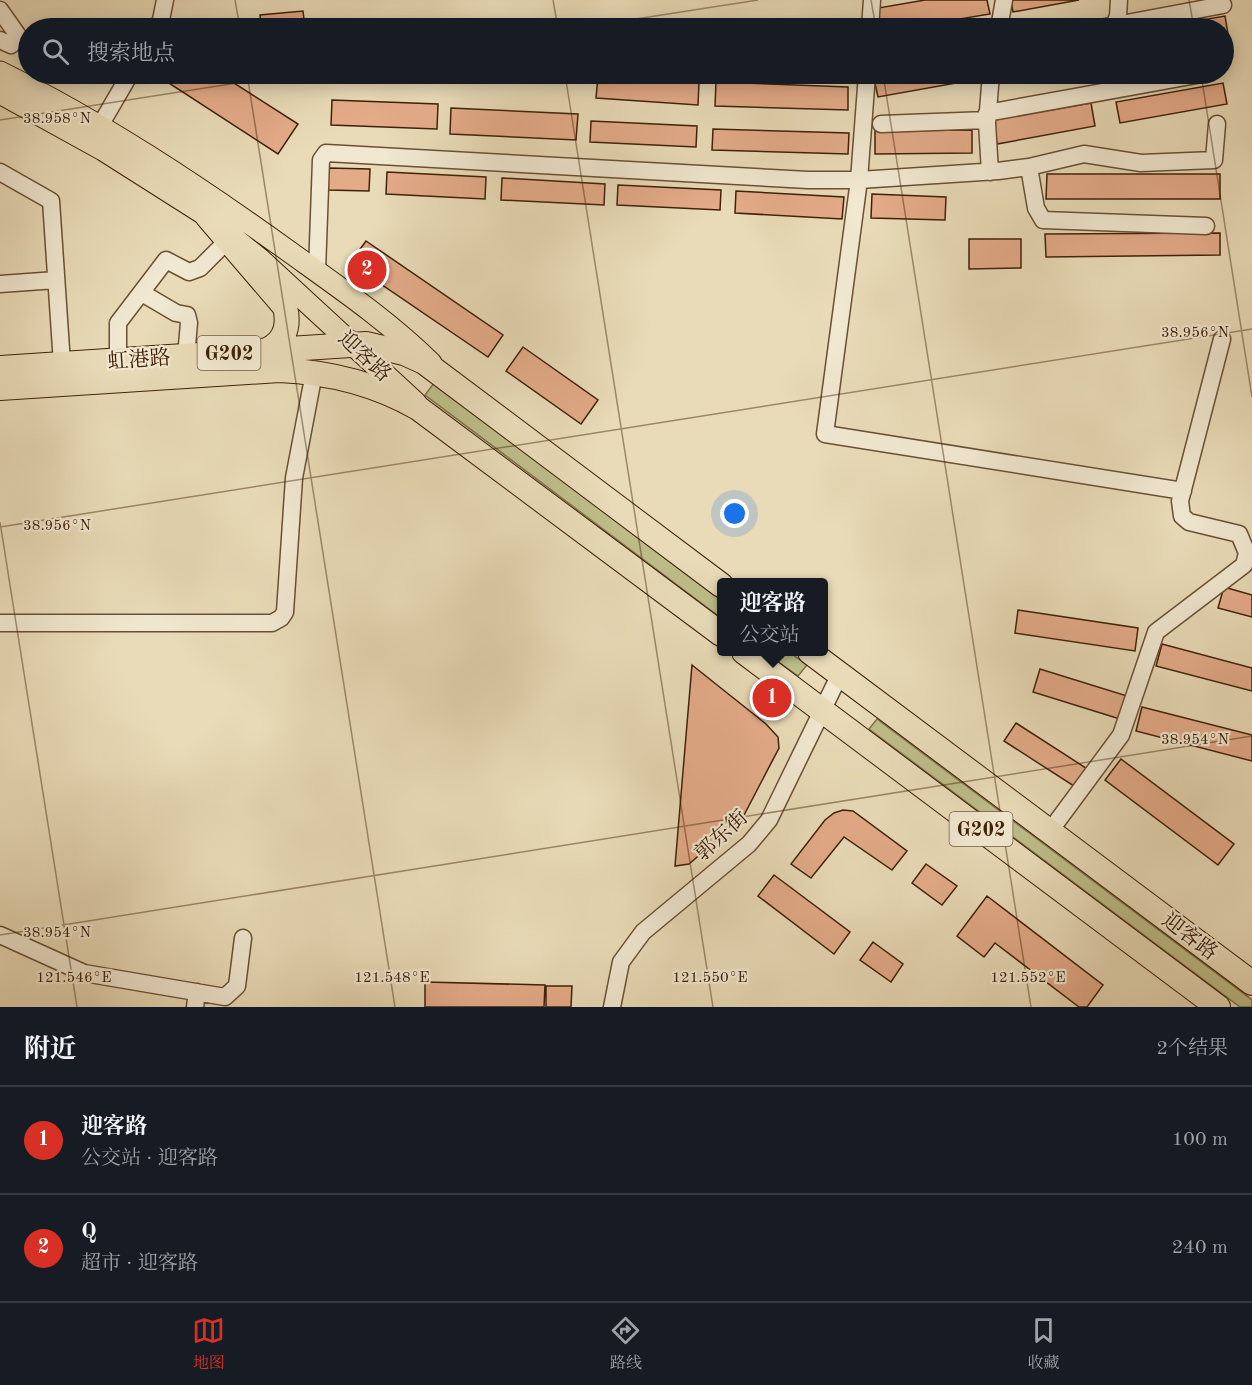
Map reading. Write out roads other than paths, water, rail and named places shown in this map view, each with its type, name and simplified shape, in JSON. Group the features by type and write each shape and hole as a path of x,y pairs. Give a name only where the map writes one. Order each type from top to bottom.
{"highway":[{"path":"207,216 285,307 287,326 284,335 273,348 264,351"},
{"name":"虹港路","path":"0,368 366,344 404,353 424,362 449,381"},
{"name":"虹港路","path":"0,388 279,370 314,373 355,382 396,395 434,419"},
{"name":"迎客路","path":"449,381 717,582"},
{"name":"迎客路","path":"434,419 717,631"},
{"name":"迎客路","path":"751,656 1218,1007"},
{"name":"迎客路","path":"817,656 1252,982"}],"main road":[{"name":"迎客路","path":"0,72 18,84"},
{"name":"迎客路","path":"18,84 95,134 207,216 261,260 434,419"},
{"name":"迎客路","path":"0,93 95,134 193,185 317,271 402,335 449,381"}],"street":[{"path":"161,18 165,0"},
{"path":"871,18 872,0"},
{"path":"1001,18 1004,0"},
{"path":"1116,18 1119,0"},
{"path":"1159,18 1223,5"},
{"path":"0,10 18,36"},
{"path":"0,40 12,45 18,38"},
{"path":"95,134 124,84"},
{"path":"866,84 859,180 825,434 1183,492"},
{"path":"990,84 987,116 990,172"},
{"path":"1109,90 1112,84"},
{"path":"881,124 987,116 1144,84"},
{"path":"317,271 321,160 326,153 796,179 859,180 990,172 1029,167 1084,154 1141,163 1214,160 1217,124"},
{"path":"1029,167 1036,208 1043,220 1206,226"},
{"path":"0,172 51,201 62,364"},
{"path":"118,360 118,323 166,260 189,272 200,268 228,240"},
{"path":"0,284 56,280"},
{"path":"142,293 176,313 187,315 189,323 186,356"},
{"path":"1050,831 1121,735 1156,632 1244,565 1247,553 1239,534 1189,522 1182,516 1180,501 1222,339"},
{"path":"0,623 272,623 281,618 285,612 294,478 314,373"},
{"name":"郭东街","path":"612,1007 619,970 628,950 643,932 749,844 769,820 840,674"},
{"path":"0,935 84,973 196,1000 225,997 237,986 243,938"}],"place":[{"name":"Q","path":"367,270"},
{"name":"迎客路","path":"772,698"}]}
